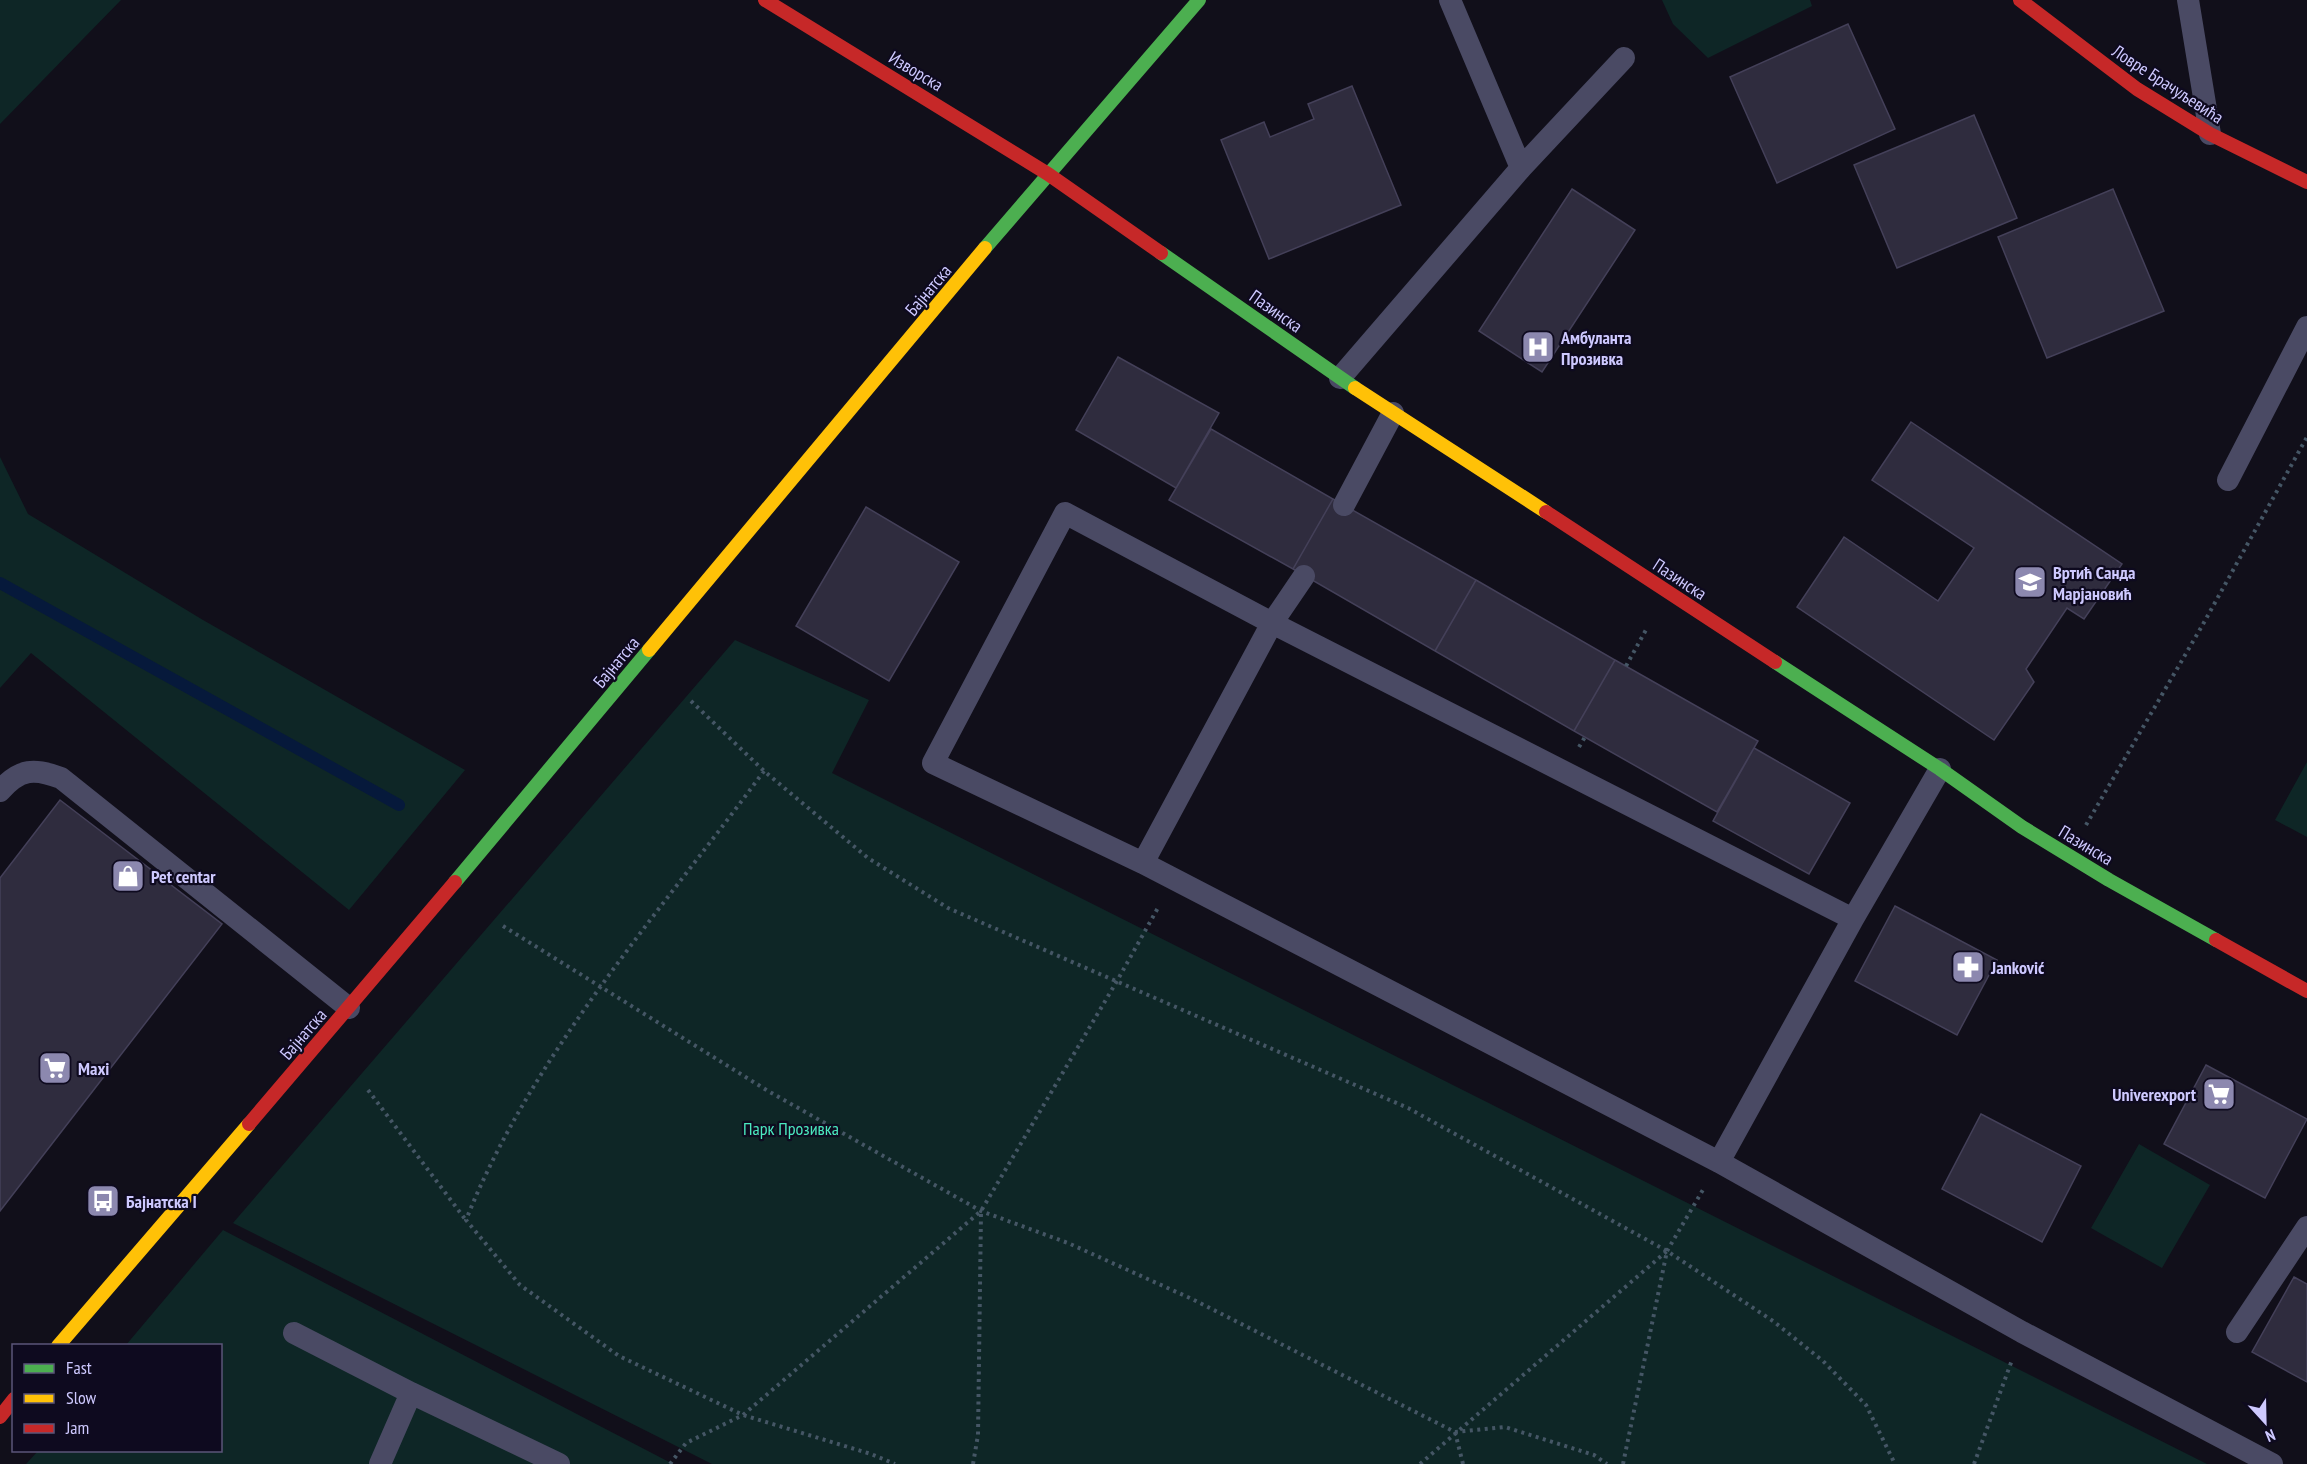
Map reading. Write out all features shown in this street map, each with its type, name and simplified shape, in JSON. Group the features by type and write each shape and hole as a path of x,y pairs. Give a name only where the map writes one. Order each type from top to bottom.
{"street":[{"name":"Изворска","path":"765,0 1048,174"},
{"name":"Бајнатска","path":"60,1344 349,1008 1048,174 1199,0"},
{"name":"Ловре Брачуљевића","path":"2020,0 2137,89 2210,134 2307,182"},
{"name":"Пазинска","path":"1048,174 1340,378 1940,769 2022,827 2109,880 2307,991"},
{"path":"0,1403 12,1394"},
{"path":"0,1417 12,1402"}],"lane":[{"path":"1450,0 1521,168"},
{"path":"2188,0 2210,134"},
{"path":"1340,378 1521,168 1624,58"},
{"path":"2228,480 2307,327"},
{"path":"1344,505 1393,413"},
{"path":"1853,919 1272,623 1065,513 933,763 1143,863 1719,1162 2022,1332 2272,1464"},
{"path":"1143,863 1272,623 1304,576"},
{"path":"1719,1162 1853,919 1940,769"},
{"path":"0,790 21,774 41,770 61,778 349,1008"},
{"path":"2237,1332 2307,1227"},
{"path":"294,1333 411,1393 559,1464"},
{"path":"380,1464 411,1393"}],"path":[{"path":"2082,832 2202,626 2307,437"},
{"path":"1626,666 1647,628"},
{"path":"691,701 764,771 868,858 948,908 1408,1108 1667,1251 1773,1321 1824,1361 1866,1405 1895,1464"},
{"path":"466,1220 482,1179 529,1092 601,988 764,771"},
{"path":"670,1464 686,1443 743,1415 981,1211 1117,981 1174,879"},
{"path":"503,926 768,1091 981,1211 1068,1243 1192,1299 1455,1432 1505,1427 1594,1455 1606,1464"},
{"path":"369,1090 466,1220 520,1285 619,1356 743,1415 871,1454 895,1464"},
{"path":"1623,1464 1667,1251 1719,1162"},
{"path":"973,1464 978,1434 981,1211"},
{"path":"1420,1464 1667,1251"},
{"path":"1974,1464 2022,1332"},
{"path":"1455,1432 1463,1464"}],"green space":[{"path":"0,0 121,0 0,124"},
{"path":"1662,0 1810,0 1812,6 1708,58 1673,24"},
{"path":"0,457 28,514 203,620 465,770 349,910 31,653 0,688"},
{"name":"Парк Прозивка","path":"735,640 869,700 832,773 2207,1464 712,1464 233,1223"},
{"path":"2307,762 2307,837 2275,820"},
{"path":"2139,1144 2210,1185 2162,1268 2091,1228"},
{"path":"223,1230 673,1464 26,1464 37,1452 222,1452 222,1344 127,1344"}],"building":[{"path":"1848,24 1895,129 1777,183 1730,77"},
{"path":"1352,86 1401,205 1269,259 1221,140 1264,122 1270,137 1314,119 1308,104"},
{"path":"1974,115 2017,218 1897,268 1854,165"},
{"path":"1572,189 1635,230 1542,372 1479,331"},
{"path":"2113,189 2164,311 2047,358 1998,237"},
{"path":"1118,357 1219,413 1176,488 1076,430"},
{"name":"Вртић Санда Марјановић","path":"1911,422 2122,564 2084,619 2067,608 2026,669 2034,682 1994,740 1797,607 1844,537 1938,601 1974,548 1872,480"},
{"path":"1211,429 1333,499 1293,569 1169,500"},
{"path":"1333,499 1476,580 1435,651 1293,569"},
{"path":"866,507 959,562 889,681 796,626"},
{"path":"1476,580 1615,660 1574,731 1435,651"},
{"path":"1615,660 1758,741 1717,812 1574,731"},
{"path":"1754,748 1850,803 1809,874 1713,821"},
{"name":"Maxi","path":"60,800 222,924 0,1211 0,878"},
{"path":"1895,906 1997,960 1957,1035 1855,981"},
{"path":"2206,1065 2307,1119 2265,1198 2164,1144"},
{"path":"1981,1114 2081,1166 2042,1242 1942,1189"},
{"path":"2294,1277 2307,1284 2307,1382 2252,1352"}],"waterway":[{"path":"0,583 399,805"}],"traffic: fast":[{"path":"985,248 1199,0"},
{"path":"1161,253 1355,388"},
{"path":"455,882 649,650"},
{"path":"1775,662 1940,769 2022,827 2109,880 2216,940"}],"traffic: slow":[{"path":"649,650 985,248"},
{"path":"1355,388 1546,512"},
{"path":"60,1344 249,1124"}],"traffic: jam":[{"path":"765,0 1048,174 1161,253"},
{"path":"2020,0 2137,89 2210,134 2307,182"},
{"path":"1546,512 1775,662"},
{"path":"249,1124 455,882"},
{"path":"2216,940 2307,991"},
{"path":"0,1417 12,1402"}],"place":[{"name":"Амбуланта Прозивка","path":"1538,347"},
{"name":"Вртић Санда Марјановић","path":"2030,582"},
{"name":"Pet centar","path":"128,876"},
{"name":"Janković","path":"1968,967"},
{"name":"Maxi","path":"55,1068"},
{"name":"Univerexport","path":"2219,1094"},
{"name":"Бајнатска I","path":"103,1201"}]}
